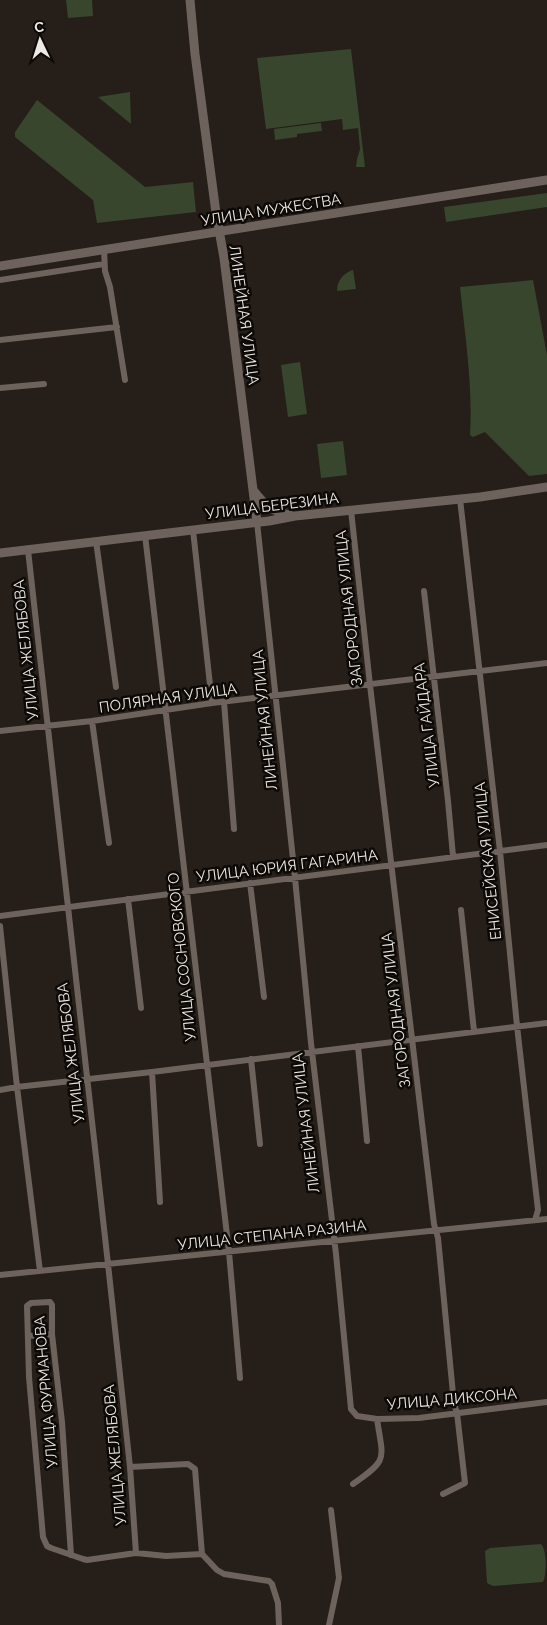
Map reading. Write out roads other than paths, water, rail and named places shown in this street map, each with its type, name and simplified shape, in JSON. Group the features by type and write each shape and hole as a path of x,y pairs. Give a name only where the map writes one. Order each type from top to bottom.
{"street":[{"name":"ЛИНЕЙНАЯ УЛИЦА","path":"190,0 257,522 351,1409 357,1416 377,1419"},
{"name":"УЛИЦА МУЖЕСТВА","path":"0,266 547,180"},
{"path":"104,249 104,264 117,327 124,380"},
{"path":"0,280 104,264"},
{"path":"0,340 117,327"},
{"path":"0,388 44,384"},
{"name":"УЛИЦА БЕРЕЗИНА","path":"0,553 547,487"},
{"path":"253,489 269,508 278,513 295,516"},
{"name":"ЕНИСЕЙСКАЯ УЛИЦА","path":"460,499 538,1210 535,1220"},
{"name":"ЗАГОРОДНАЯ УЛИЦА","path":"351,510 370,685 436,1231 454,1404 457,1413 465,1483 443,1494"},
{"path":"193,530 212,703"},
{"name":"УЛИЦА СОСНОВСКОГО","path":"145,535 229,1252 240,1378"},
{"path":"96,541 116,687"},
{"name":"УЛИЦА ЖЕЛЯБОВА","path":"28,550 130,1467 136,1553"},
{"name":"УЛИЦА ГАЙДАРА","path":"424,591 453,856"},
{"name":"ПОЛЯРНАЯ УЛИЦА","path":"0,731 92,721 212,703 547,663"},
{"path":"224,702 234,829"},
{"path":"92,721 109,843"},
{"name":"УЛИЦА ЮРИЯ ГАГАРИНА","path":"0,916 547,845"},
{"path":"250,883 264,997"},
{"path":"128,899 141,1008"},
{"path":"461,910 474,1031"},
{"path":"0,926 17,1086 40,1271"},
{"path":"0,1090 17,1086 152,1072 412,1038 547,1023"},
{"path":"358,1046 367,1142"},
{"path":"251,1059 260,1144"},
{"path":"152,1072 160,1202"},
{"name":"УЛИЦА СТЕПАНА РАЗИНА","path":"0,1275 547,1220"},
{"name":"УЛИЦА ФУРМАНОВА","path":"52,1303 52,1334 62,1422 71,1555 47,1546 43,1537 29,1377 27,1306 31,1304 52,1303"},
{"path":"29,1336 52,1334"},
{"name":"УЛИЦА ДИКСОНА","path":"353,1484 374,1469 381,1459 382,1452 377,1419 419,1418 547,1402"},
{"path":"130,1467 188,1464 195,1470 202,1554 224,1574 269,1581 272,1584 278,1603 279,1625"},
{"path":"329,1625 339,1578 331,1510"},
{"path":"71,1555 92,1560 136,1553 166,1556 202,1554"}]}
